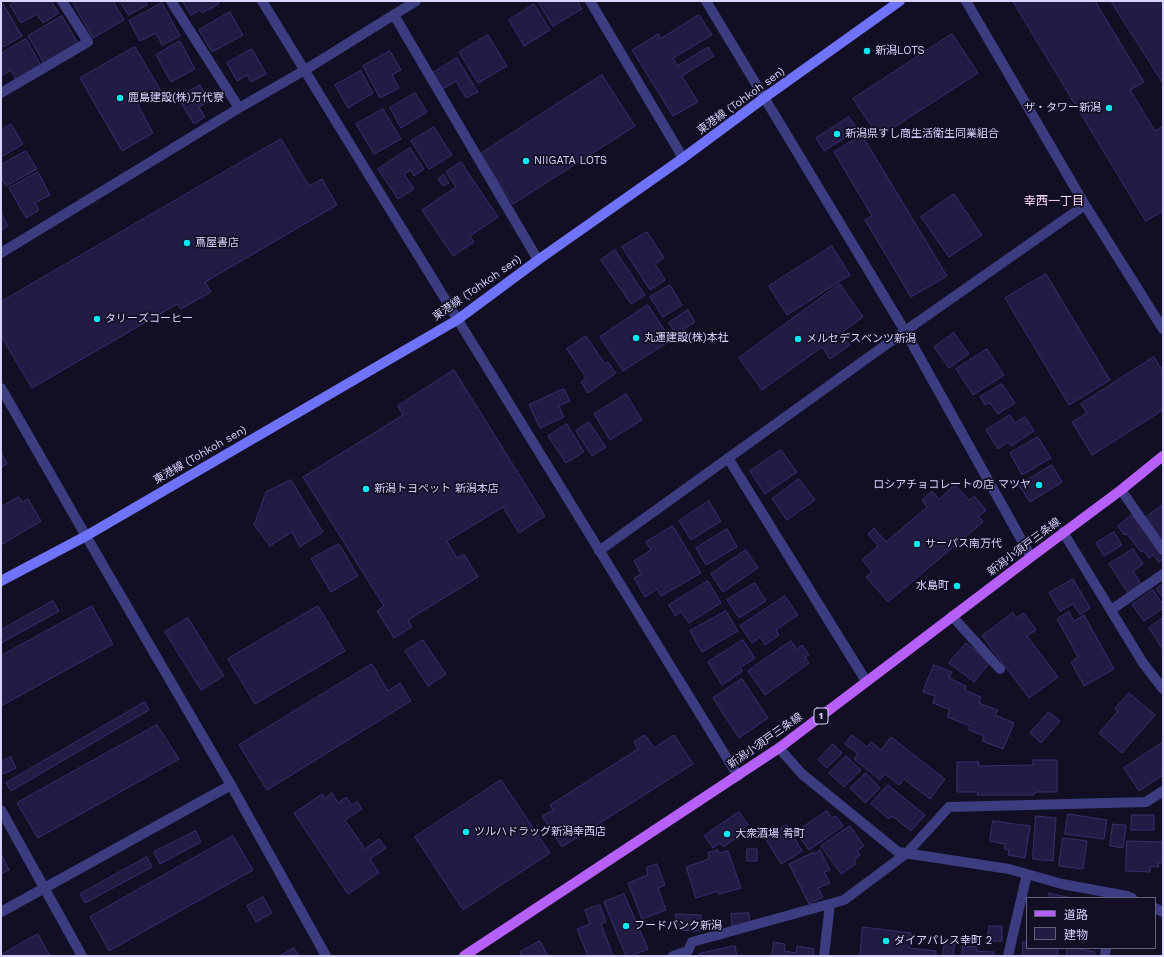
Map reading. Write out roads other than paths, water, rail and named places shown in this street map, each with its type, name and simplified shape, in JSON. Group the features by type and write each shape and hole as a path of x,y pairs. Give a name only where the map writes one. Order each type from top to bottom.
{"main road":[{"name":"新潟小須戸三条線","path":"464,956 779,748 1121,490 1163,456"}],"street":[{"path":"1,93 88,42 62,1"},
{"path":"171,1 239,108"},
{"path":"262,1 738,776"},
{"path":"1,254 416,1"},
{"path":"590,1 683,158"},
{"path":"706,1 905,331 1031,557"},
{"name":"東港線 (Tohkoh sen)","path":"1,581 86,536 457,320 538,260 683,158 900,1"},
{"path":"966,1 1085,205 1163,329"},
{"path":"394,15 538,260"},
{"path":"599,551 905,331 1085,205"},
{"path":"1,388 231,785 326,956"},
{"path":"728,458 866,681"},
{"path":"1121,490 1163,550"},
{"path":"1064,532 1144,663 1163,689"},
{"path":"1111,610 1163,574"},
{"path":"952,616 1000,669"},
{"path":"779,748 802,774 898,852 1009,869 1062,884 1115,896 1130,897"},
{"path":"1,912 231,785"},
{"path":"673,956 688,954 692,942 844,900 907,853 949,807 1146,802 1163,790"},
{"path":"1,810 82,956"},
{"path":"1008,956 1027,874"},
{"path":"824,956 830,904"}],"place":[{"name":"新潟LOTS","path":"867,51"},
{"name":"鹿島建設(株)万代寮","path":"120,98"},
{"name":"ザ・タワー新潟","path":"1109,108"},
{"name":"新潟県すし商生活衛生同業組合","path":"837,134"},
{"name":"NIIGATA LOTS","path":"526,161"},
{"name":"蔦屋書店","path":"187,243"},
{"name":"タリーズコーヒー","path":"97,319"},
{"name":"丸運建設(株)本社","path":"636,338"},
{"name":"メルセデスベンツ新潟","path":"798,339"},
{"name":"ロシアチョコレートの店 マツヤ","path":"1039,485"},
{"name":"新潟トヨペット 新潟本店","path":"366,489"},
{"name":"サーパス南万代","path":"917,544"},
{"name":"水島町","path":"957,586"},
{"name":"ツルハドラッグ新潟幸西店","path":"466,832"},
{"name":"大衆酒場 肴町","path":"727,834"},
{"name":"フードバンク新潟","path":"626,926"},
{"name":"ダイアパレス幸町 2","path":"886,941"}],"district":[{"name":"幸西一丁目","path":"1054,201"}]}
